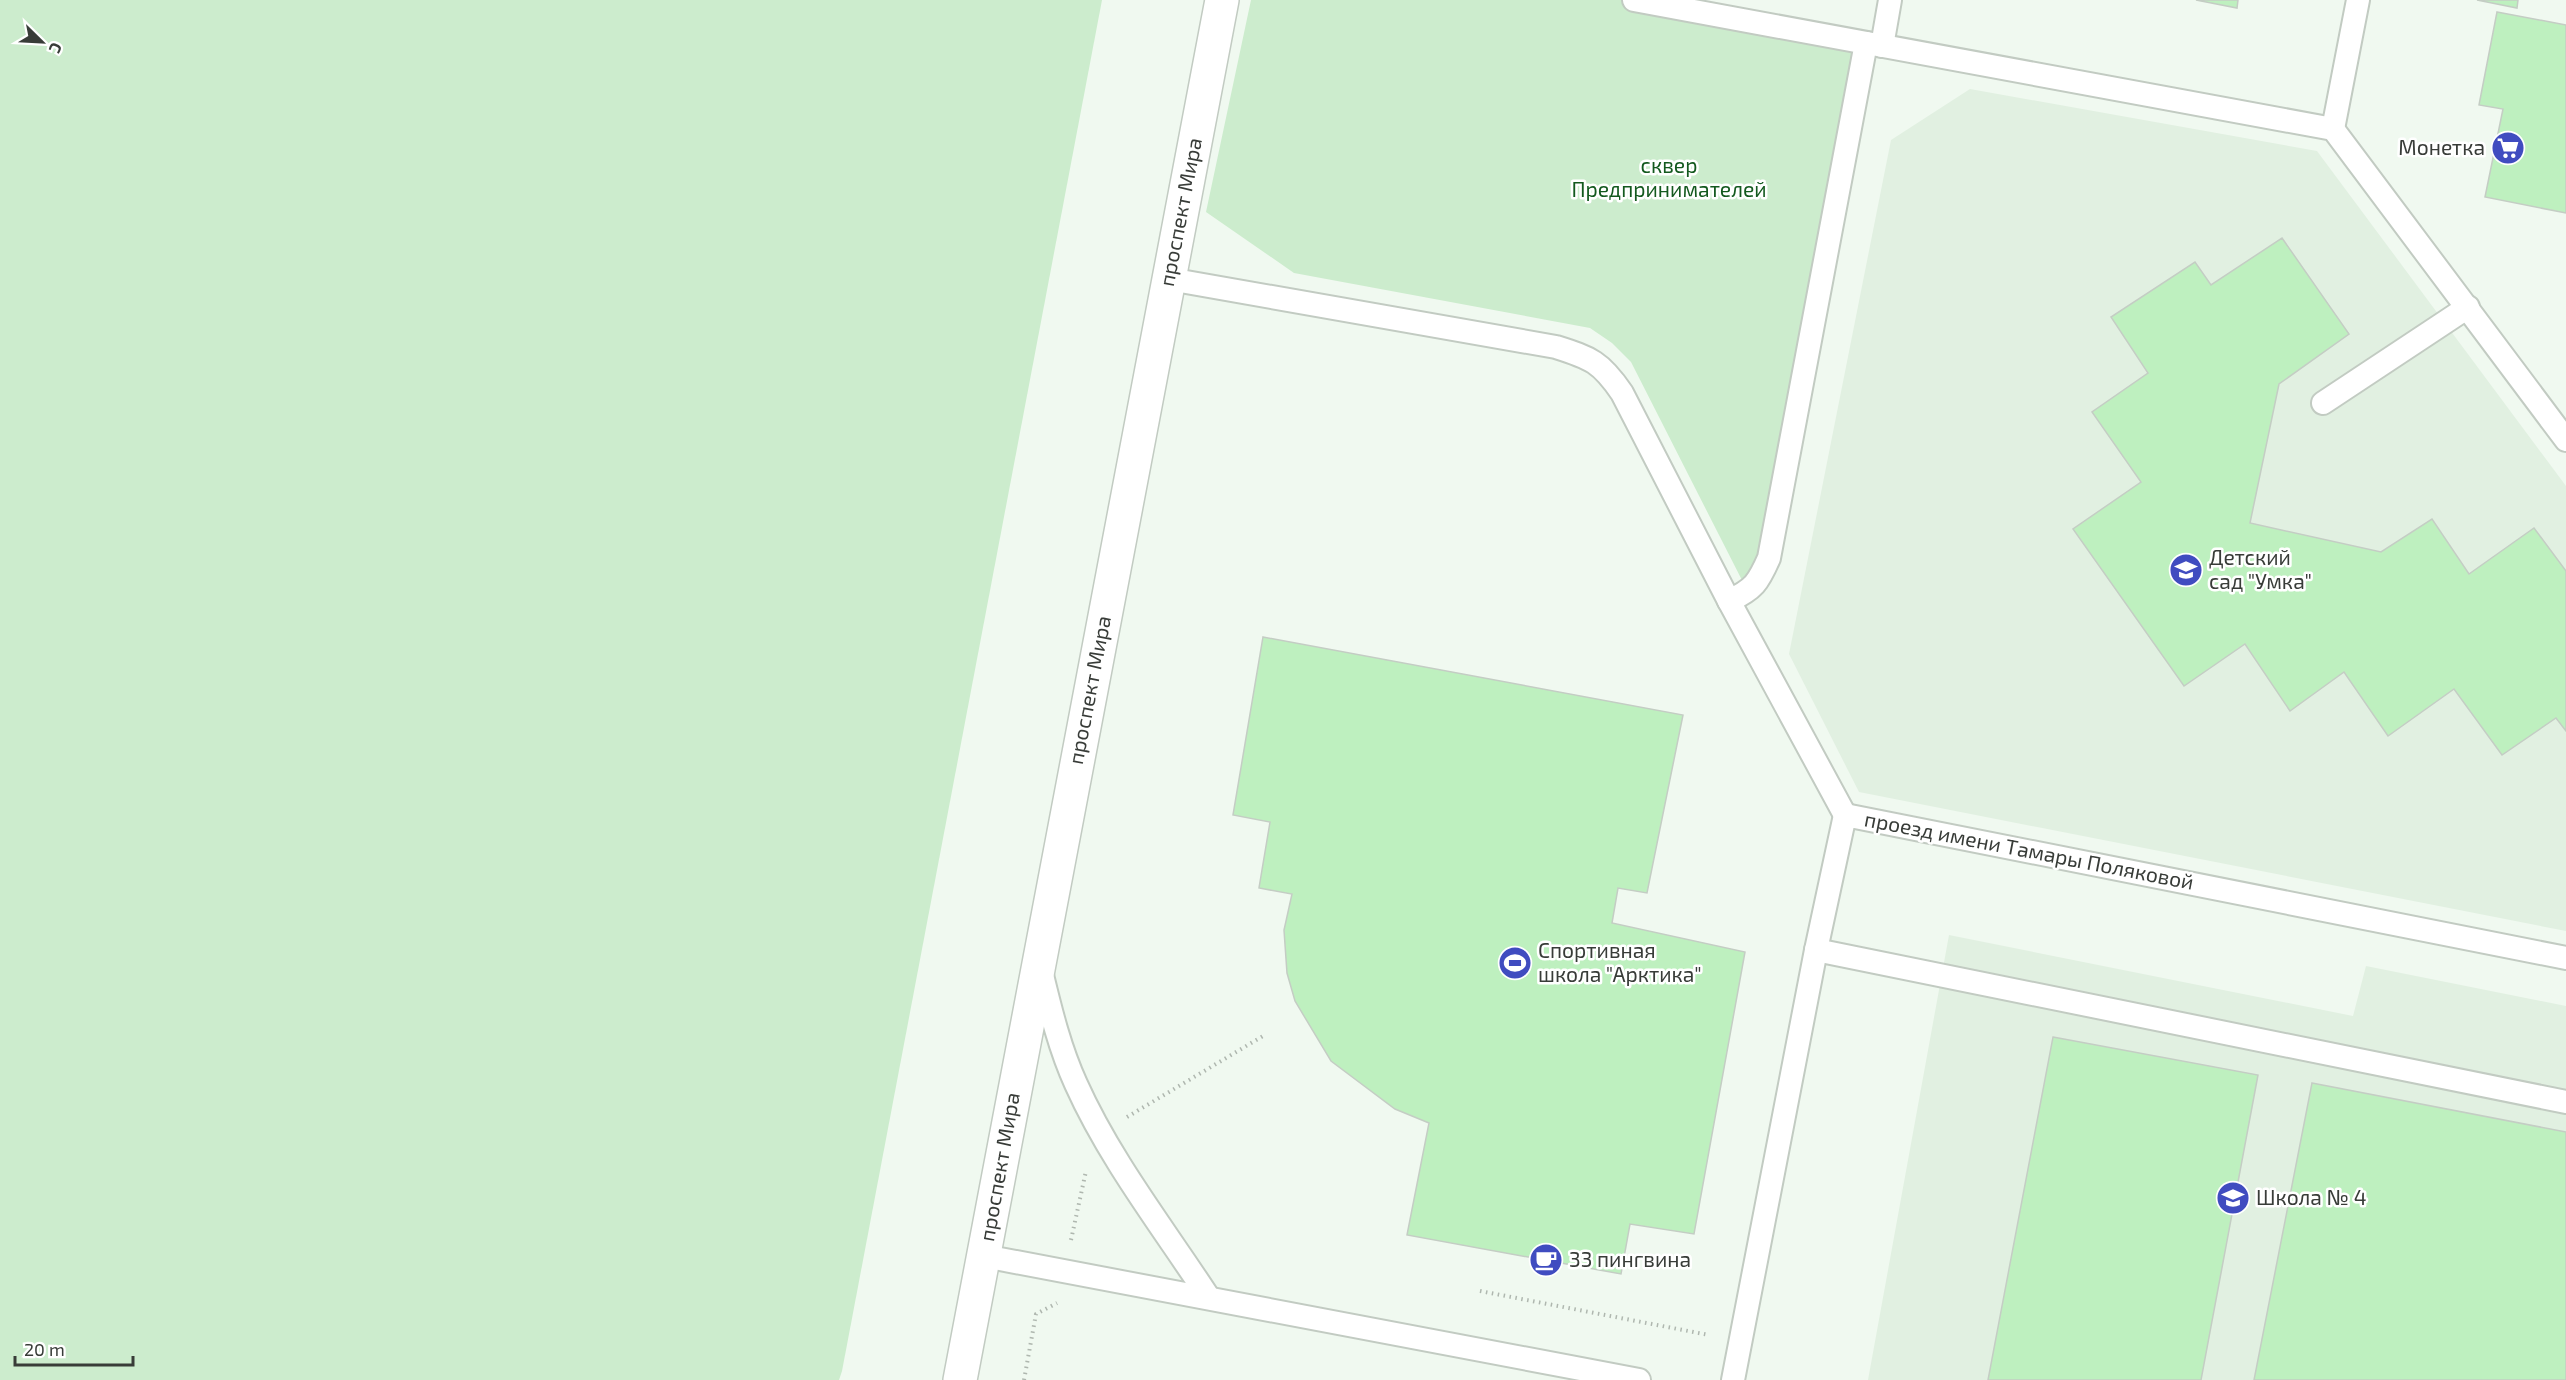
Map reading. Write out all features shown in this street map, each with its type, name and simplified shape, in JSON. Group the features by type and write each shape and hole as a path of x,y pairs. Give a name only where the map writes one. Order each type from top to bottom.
{"main road":[{"name":"проспект Мира","path":"960,1380 1222,0"}],"lane":[{"path":"1634,0 2333,129 2564,432"},
{"path":"1729,601 1748,592 1760,581 1769,558 1874,44 1890,0"},
{"path":"2333,129 2358,0"},
{"path":"1169,279 1556,347 1590,357 1610,375 1622,393 1729,601 1845,815"},
{"path":"2323,403 2468,307"},
{"name":"проезд имени Тамары Поляковой","path":"1733,1380 1816,950 1845,815 2566,958"},
{"path":"1816,950 2566,1102"},
{"path":"1038,960 1054,1026 1076,1084 1101,1134 1209,1298"},
{"path":"984,1256 1639,1380"}],"path":[{"path":"1480,1292 1741,1341"}],"shaded area":[{"name":"Детский сад \"Умка\"","path":"1970,89 2317,151 2566,486 2566,931 1859,792 1789,654 1891,140"},
{"name":"Школа № 4","path":"1949,935 2353,1016 2366,966 2566,1006 2566,1380 1868,1380"}],"green space":[{"path":"0,0 1102,0 839,1380 0,1380"},
{"name":"сквер Предпринимателей","path":"1251,0 1634,0 1866,43 1773,536 1748,592 1631,362 1612,343 1590,328 1294,273 1206,212"}],"building":[{"path":"2196,0 2238,0 2237,8"},
{"path":"2477,0 2518,0 2517,8"},
{"path":"2497,12 2566,25 2566,213 2485,197 2503,109 2479,105"},
{"path":"2282,238 2349,334 2279,384 2250,523 2381,552 2432,519 2469,574 2534,528 2566,571 2566,731 2556,718 2502,755 2454,689 2388,736 2344,672 2290,711 2245,644 2184,686 2073,529 2141,482 2092,412 2148,373 2111,317 2195,262 2211,285"},
{"name":"Спортивная школа \"Арктика\"","path":"1263,637 1683,715 1647,893 1618,888 1612,923 1745,952 1694,1234 1630,1224 1621,1274 1407,1235 1429,1123 1395,1109 1331,1061 1295,1001 1287,973 1284,930 1292,894 1259,888 1270,822 1233,815"},
{"path":"2053,1037 2258,1075 2201,1380 1988,1380"},
{"path":"2312,1083 2566,1132 2566,1380 2254,1380"}],"place":[{"name":"Монетка","path":"2508,148"},
{"name":"Детский сад \"Умка\"","path":"2186,570"},
{"name":"Спортивная школа \"Арктика\"","path":"1515,963"},
{"name":"Школа № 4","path":"2233,1198"},
{"name":"33 пингвина","path":"1546,1260"}]}
